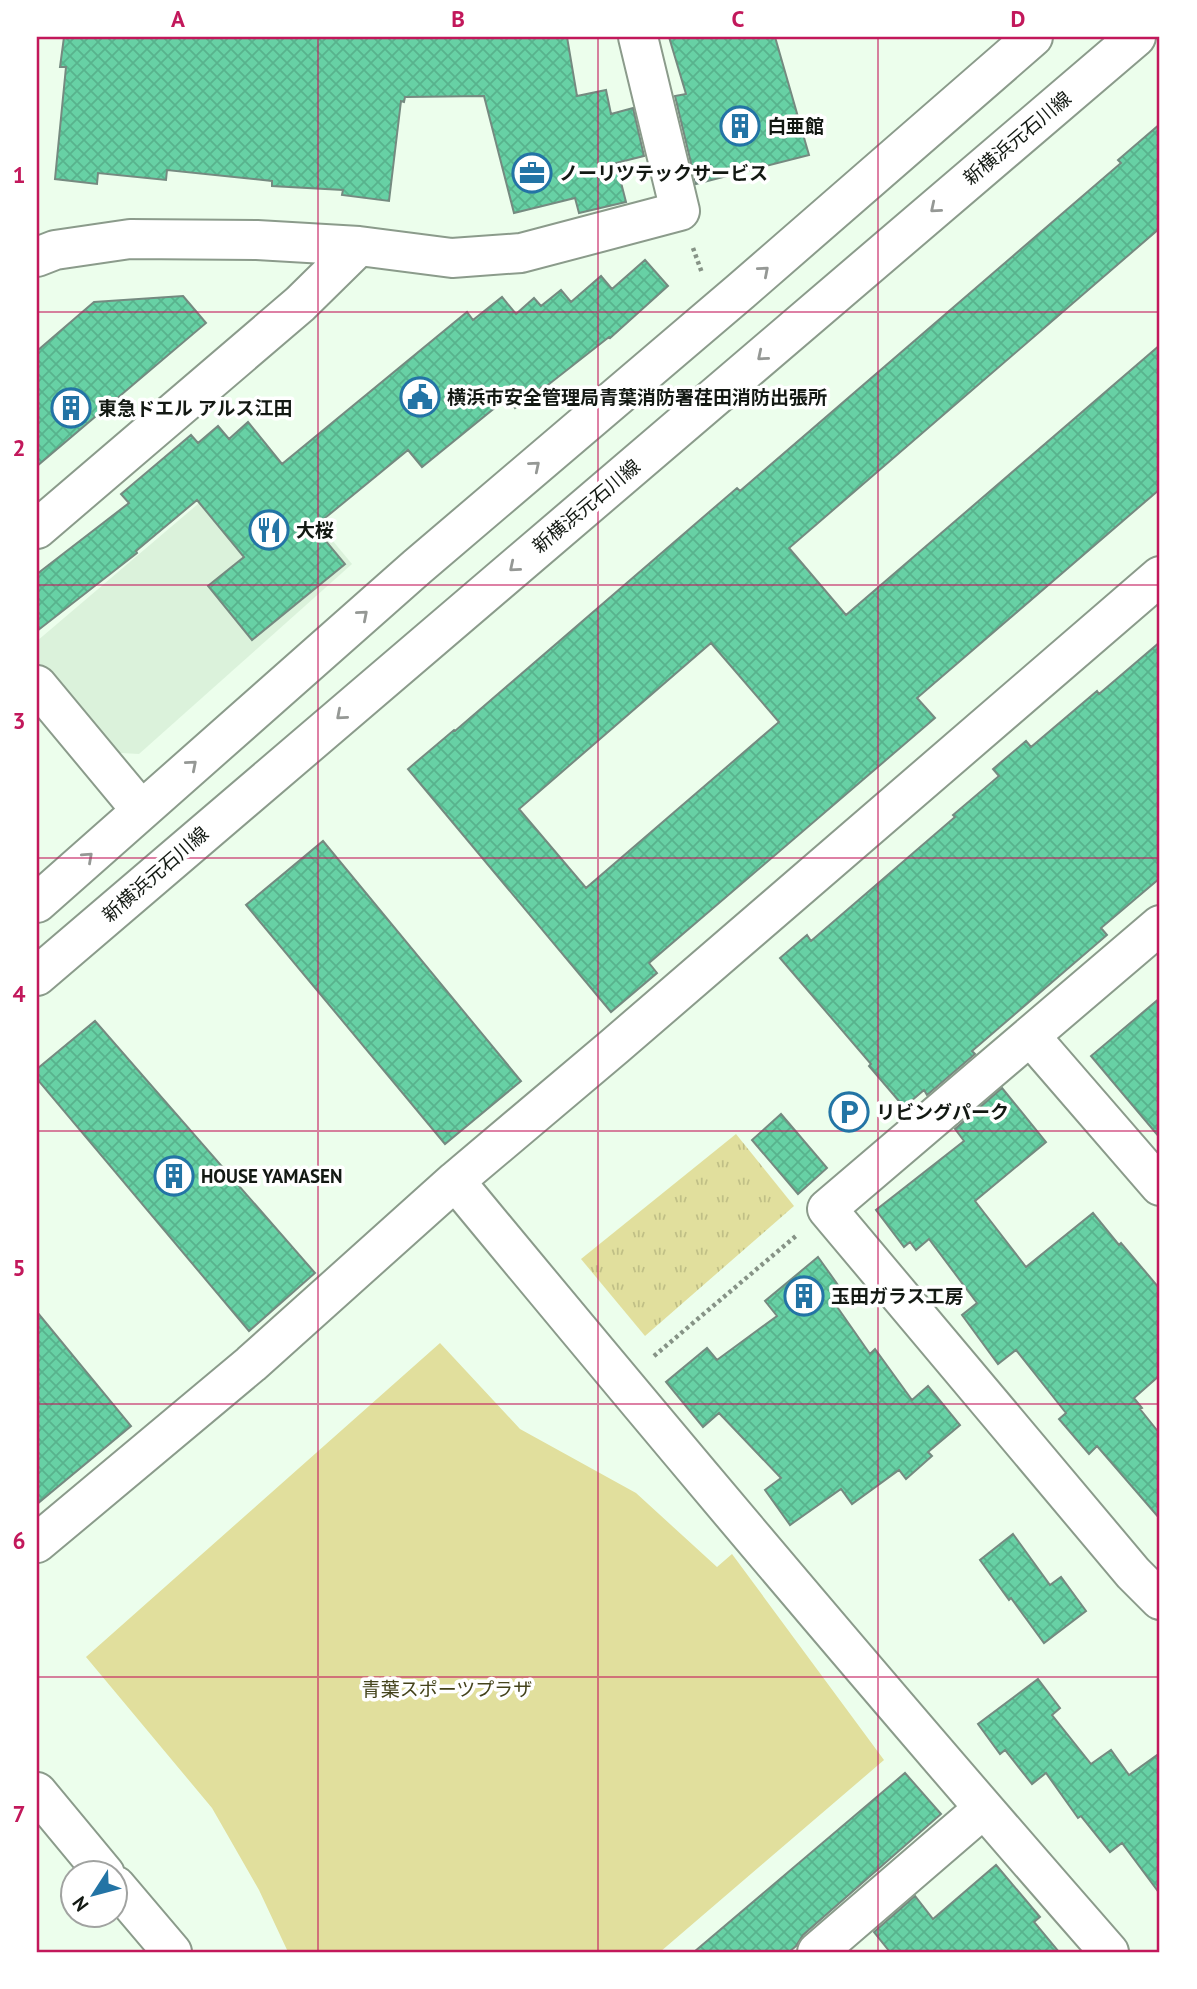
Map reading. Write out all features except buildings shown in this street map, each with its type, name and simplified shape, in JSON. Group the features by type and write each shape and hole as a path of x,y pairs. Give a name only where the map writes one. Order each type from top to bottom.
{"street":[{"path":"37,257 55,250 130,239 257,240 359,246 453,258 521,253 680,211 638,37"},
{"path":"37,903 407,576 1033,37"},
{"name":"新横浜元石川線","path":"37,975 1136,37"},
{"path":"37,529 300,304 359,246"},
{"path":"37,1543 251,1364 455,1181 1160,576"},
{"path":"37,685 141,810"},
{"path":"1160,925 827,1209 1133,1573 1160,1600"},
{"path":"1030,1036 1160,1185"},
{"path":"455,1181 622,1384 1109,1952"},
{"path":"37,1792 93,1860"},
{"path":"817,1952 984,1809"},
{"path":"130,1902 172,1952"}],"path":[{"path":"680,211 706,285"},
{"path":"655,1356 827,1209"}],"shaded area":[{"path":"259,452 352,564 139,754 104,752 37,668 37,641"}],"green space":[{"path":"736,1134 794,1206 645,1336 581,1259"},
{"name":"青葉スポーツプラザ","path":"440,1343 520,1429 636,1493 717,1567 732,1554 884,1760 660,1952 288,1952 259,1890 212,1808 86,1657"}],"place":[{"name":"白亜館","path":"740,126"},
{"name":"ノーリツテックサービス","path":"532,173"},
{"name":"横浜市安全管理局青葉消防署荏田消防出張所","path":"420,397"},
{"name":"東急ドエル アルス江田","path":"71,408"},
{"name":"大桜","path":"269,530"},
{"name":"リビングパーク","path":"849,1112"},
{"name":"HOUSE YAMASEN","path":"174,1176"},
{"name":"玉田ガラス工房","path":"804,1296"}]}
